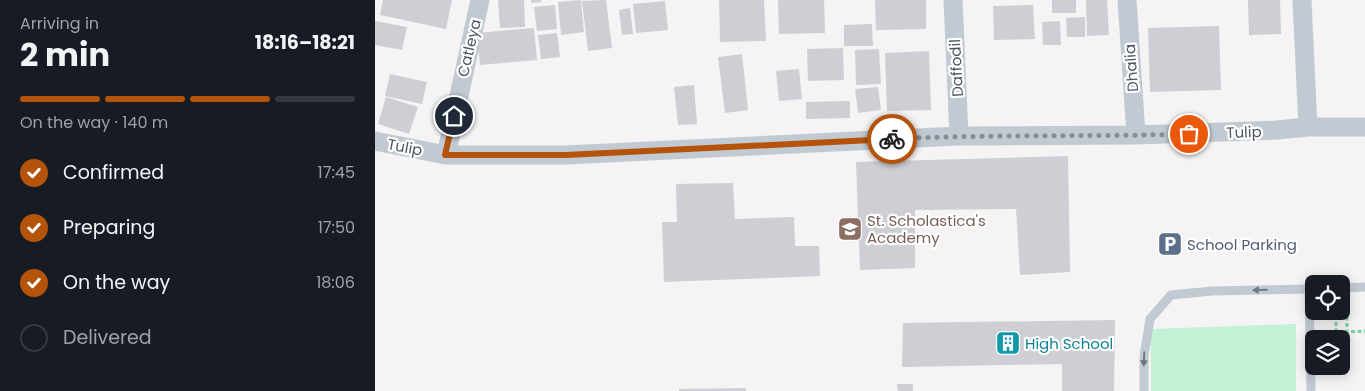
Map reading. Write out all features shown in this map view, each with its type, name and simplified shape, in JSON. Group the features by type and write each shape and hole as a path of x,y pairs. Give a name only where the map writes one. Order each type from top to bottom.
{"street":[{"name":"Catleya","path":"445,155 480,0"},
{"name":"Daffodil","path":"953,0 959,136"},
{"name":"Dhalia","path":"1127,0 1136,135"},
{"path":"1303,0 1308,127"},
{"name":"Tulip","path":"375,141 445,155 566,155 959,136 1136,135 1365,126"}],"lane":[{"path":"1350,288 1365,287"},
{"path":"1144,391 1143,356 1150,319 1171,295 1212,290 1305,289"},
{"path":"1311,320 1311,391"}],"path":[{"path":"1336,330 1336,317 1347,317 1347,330"},
{"path":"1350,332 1365,331"}],"green space":[{"path":"1296,324 1296,391 1151,391 1151,329"}],"building":[{"path":"383,0 452,0 446,29 380,15"},
{"path":"498,0 524,0 525,27 500,28"},
{"path":"531,0 541,0 541,2 531,3"},
{"path":"581,0 584,32 561,35 558,2"},
{"path":"606,0 612,48 588,51 582,1"},
{"path":"719,0 764,0 766,41 720,42"},
{"path":"778,0 824,0 825,33 779,34"},
{"path":"875,0 926,0 926,29 876,30"},
{"path":"1052,0 1076,0 1076,13 1052,13"},
{"path":"1086,0 1107,0 1109,35 1087,36"},
{"path":"1248,0 1280,0 1281,34 1249,35"},
{"path":"665,1 668,30 636,33 633,4"},
{"path":"555,5 557,29 537,31 534,7"},
{"path":"1033,5 1035,39 994,40 993,6"},
{"path":"630,8 633,34 622,35 619,10"},
{"path":"1085,17 1085,37 1067,37 1066,18"},
{"path":"375,21 407,27 402,50 375,45"},
{"path":"1060,21 1061,45 1043,45 1042,22"},
{"path":"872,24 873,46 844,46 844,25"},
{"path":"1219,26 1221,90 1150,92 1148,28"},
{"path":"534,28 537,60 480,65 477,33"},
{"path":"557,33 560,57 541,59 538,35"},
{"path":"843,48 844,80 808,81 807,49"},
{"path":"879,49 881,84 856,85 855,50"},
{"path":"929,51 931,110 887,111 885,53"},
{"path":"742,54 748,110 725,113 718,57"},
{"path":"799,69 802,99 779,101 776,71"},
{"path":"390,74 427,82 422,104 385,96"},
{"path":"694,85 697,124 678,125 674,87"},
{"path":"878,87 881,110 858,113 855,89"},
{"path":"386,97 418,107 409,134 378,124"},
{"path":"850,101 850,118 806,119 806,102"},
{"path":"1068,156 1070,272 1020,275 1016,209 915,210 915,268 860,270 856,162"},
{"path":"733,183 735,219 794,217 795,246 819,246 820,276 664,282 662,222 677,222 676,184"},
{"name":"High School","path":"1115,320 1114,391 1062,391 1062,364 902,367 903,323"},
{"path":"897,384 913,384 913,391 898,391"},
{"path":"746,388 746,391 679,391 679,389"}],"way so far":[{"path":"892,139 959,136 1189,134"}],"place":[{"name":"St. Scholastica's Academy","path":"850,229"},
{"name":"School Parking","path":"1170,244"},
{"name":"High School","path":"1008,343"}],"route":[{"path":"454,116 445,155 566,155 892,139"}]}
